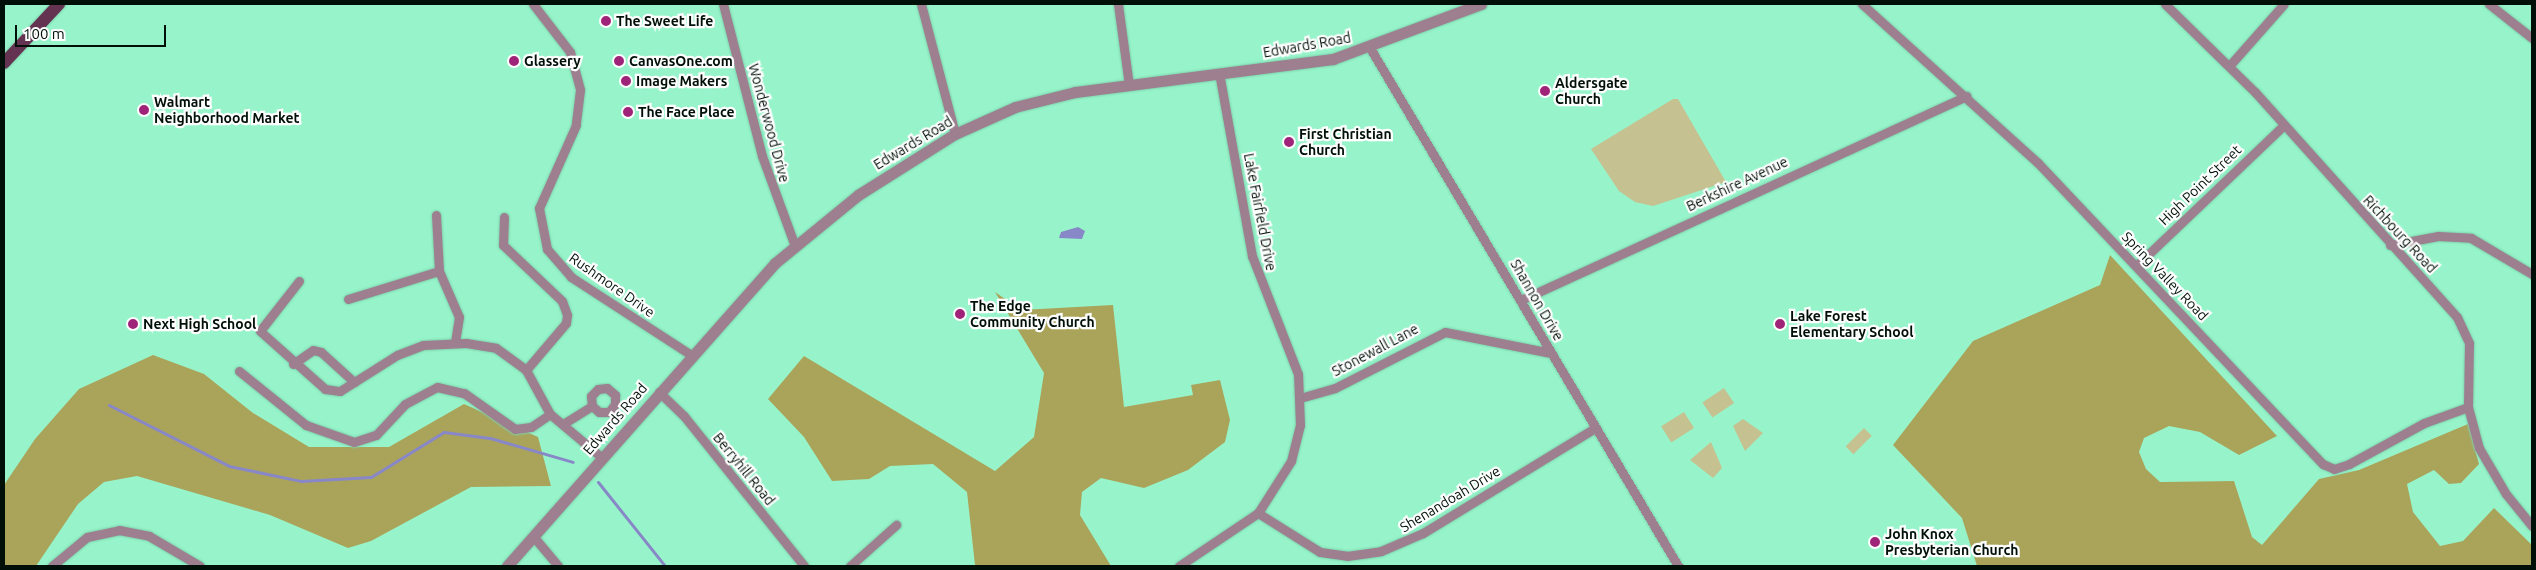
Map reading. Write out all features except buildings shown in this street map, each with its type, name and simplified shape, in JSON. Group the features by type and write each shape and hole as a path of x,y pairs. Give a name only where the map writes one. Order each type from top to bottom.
{"main road":[{"path":"4,63 59,4"}],"street":[{"name":"Rushmore Drive","path":"533,4 568,47 580,90 576,125 539,208 547,249 571,277 691,355"},
{"name":"Wonderwood Drive","path":"723,4 762,156 794,246"},
{"path":"921,4 955,134"},
{"path":"1118,4 1129,85"},
{"name":"Edwards Road","path":"507,566 691,355 794,246 858,195 955,134 1037,100 1129,85 1333,59 1370,48 1481,4"},
{"name":"Spring Valley Road","path":"1862,4 2038,163 2330,468 2348,464 2424,423 2468,407"},
{"name":"Richbourg Road","path":"2165,4 2230,65 2390,245 2449,306 2464,328 2472,360 2468,407 2487,465 2532,526"},
{"path":"2230,65 2284,4"},
{"path":"2489,4 2528,35 2532,25"},
{"name":"Shannon Drive","path":"1370,48 1678,566"},
{"name":"Lake Fairfield Drive","path":"1179,566 1258,513 1291,461 1300,425 1300,398 1291,350 1252,256 1218,73"},
{"name":"Berkshire Avenue","path":"1521,300 1966,96"},
{"name":"High Point Street","path":"2136,266 2284,125"},
{"path":"436,214 439,271 458,312 455,343"},
{"path":"504,217 503,245 562,300 567,315 551,343 526,370"},
{"path":"2390,245 2438,236 2471,238 2532,274"},
{"path":"348,299 439,271"},
{"path":"299,281 260,330 294,364 333,391 354,382 397,355 423,345 455,343 496,348 526,370 550,414 601,457"},
{"name":"Stonewall Lane","path":"1300,398 1335,388 1419,341 1445,332 1551,353"},
{"path":"294,364 313,350 322,352 354,382"},
{"path":"238,371 306,425 354,442 376,435 405,404 437,387 464,393 514,429 531,426 550,414"},
{"name":"Berryhill Road","path":"659,392 684,416 804,566"},
{"path":"563,424 592,406"},
{"name":"Shenandoah Drive","path":"1258,513 1320,552 1347,556 1381,551 1423,533 1595,428"},
{"path":"850,566 896,525"},
{"path":"52,566 88,537 119,530 149,536 200,566"},
{"path":"533,536 558,566"}],"shaded area":[{"path":"1673,99 1678,99 1726,182 1653,206 1635,202 1619,191 1591,149"},
{"path":"2110,255 2277,436 2239,455 2200,432 2169,426 2144,438 2139,452 2146,469 2160,482 2234,481 2252,537 2262,545 2319,479 2359,470 2468,424 2479,464 2461,483 2449,484 2434,470 2407,484 2413,512 2440,546 2463,541 2494,508 2532,545 2532,566 1977,566 1962,518 1893,445 1973,341 2100,285"},
{"path":"995,292 1021,310 1113,305 1124,407 1193,395 1191,385 1220,380 1230,420 1225,442 1188,470 1144,488 1101,478 1082,492 1080,515 1111,566 975,565 967,492 933,464 890,466 869,479 832,481 804,437 768,399 804,356 995,471 1034,437 1044,373"},
{"path":"153,355 204,374 253,413 309,447 389,447 464,404 538,437 551,486 471,487 371,541 348,548 270,515 137,476 104,482 78,504 36,566 4,566 4,485 35,439 79,389"},
{"path":"1724,388 1734,403 1713,417 1702,403"},
{"path":"1684,412 1694,428 1671,442 1661,426"},
{"path":"1743,419 1763,433 1745,451 1733,426"},
{"path":"1864,428 1872,436 1853,454 1846,446"},
{"path":"1711,442 1722,468 1713,478 1690,460"}],"water":[{"path":"1078,227 1085,231 1082,239 1059,238 1061,232"}],"waterway":[{"path":"109,405 229,466 301,481 371,477 444,432 490,438 573,462"},
{"path":"598,482 665,566"}],"place":[{"name":"The Sweet Life","path":"606,21"},
{"name":"Glassery","path":"514,61"},
{"name":"CanvasOne.com","path":"619,61"},
{"name":"Image Makers","path":"626,81"},
{"name":"Aldersgate Church","path":"1545,91"},
{"name":"Walmart Neighborhood Market","path":"144,110"},
{"name":"The Face Place","path":"628,112"},
{"name":"First Christian Church","path":"1289,142"},
{"name":"The Edge Community Church","path":"960,314"},
{"name":"Next High School","path":"133,324"},
{"name":"Lake Forest Elementary School","path":"1780,324"},
{"name":"John Knox Presbyterian Church","path":"1875,542"}]}
